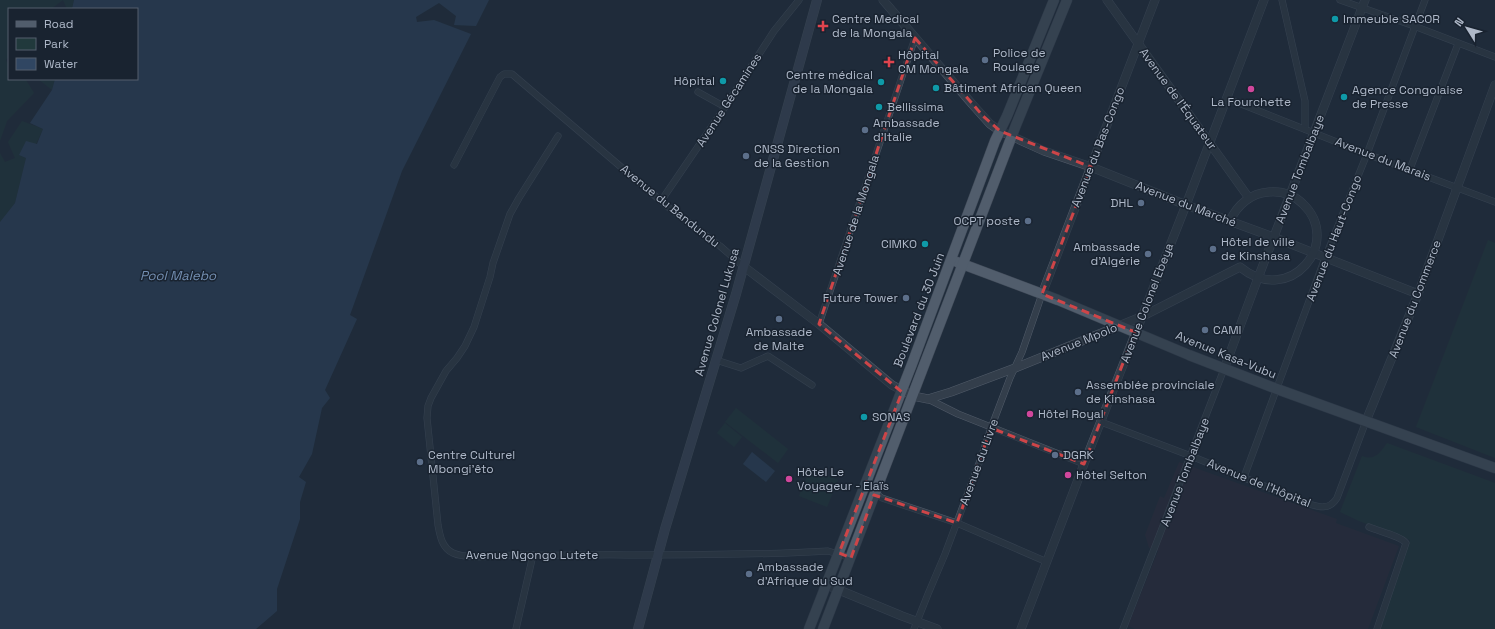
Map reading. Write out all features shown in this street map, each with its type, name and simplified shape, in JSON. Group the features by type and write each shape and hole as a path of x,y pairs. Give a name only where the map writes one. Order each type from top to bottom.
{"main road":[{"name":"Avenue Colonel Lukusa","path":"638,629 743,266 817,0"},
{"name":"Boulevard du 30 Juin","path":"810,629 902,392 1000,131 1054,0"},
{"name":"Boulevard du 30 Juin","path":"823,629 963,264 1067,0"},
{"name":"Avenue Kasa-Vubu","path":"951,260 1042,294 1224,369 1495,468"}],"street":[{"name":"Avenue Gécamines","path":"661,201 725,107 774,31 799,0"},
{"name":"Avenue du Marché","path":"883,0 979,112 1000,131 1012,138 1091,167 1418,294"},
{"name":"Avenue de l'Équateur","path":"1107,0 1249,198"},
{"name":"Avenue du Bas-Congo","path":"1042,294 1155,0"},
{"name":"Avenue Colonel Ebeya","path":"1021,629 1264,0"},
{"path":"1282,0 1305,101 1306,129"},
{"path":"1340,0 1363,4 1495,58"},
{"name":"Avenue du Haut-Congo","path":"1244,477 1325,258 1367,154 1425,0"},
{"name":"Avenue Tombalbaye","path":"1123,629 1191,456 1273,237 1315,133 1363,4"},
{"name":"Avenue de la Mongala","path":"819,324 915,38"},
{"path":"1410,169 1458,44"},
{"name":"Avenue du Bandundu","path":"454,165 500,77 508,73 516,76 661,201 819,324 892,385 902,392 913,396"},
{"name":"Avenue du Commerce","path":"1328,507 1334,503 1340,492 1366,421 1418,294 1495,85"},
{"path":"698,92 725,107"},
{"name":"Avenue du Marais","path":"1226,98 1367,154 1495,202"},
{"name":"Avenue Ngongo Lutete","path":"558,136 510,214 493,263 474,328 457,358 446,371 438,384 431,398 427,413 438,525 440,537 448,550 463,556 658,556 828,552 839,553 850,558"},
{"path":"1230,221 1237,208 1249,198 1261,193 1274,191 1291,195 1306,207 1315,224 1316,239 1313,253 1304,267 1290,276 1274,280 1258,278"},
{"name":"Avenue Mpolo","path":"913,396 928,399 1015,368 1141,317 1240,267 1248,274 1258,278"},
{"name":"Avenue du Livre","path":"916,626 957,523 1010,378 1022,352 1042,294"},
{"path":"716,360 741,368 768,356 812,386"},
{"path":"928,399 953,412 991,428 1084,464"},
{"name":"Avenue de l’Hôpital","path":"1101,422 1316,506 1328,507"},
{"path":"875,493 882,498 957,523 1047,562"},
{"path":"1369,527 1400,538 1405,541 1406,547 1377,629"},
{"path":"516,629 533,555"},
{"path":"827,585 916,626 937,629"}],"highlighted area":[{"path":"915,38 983,116 1000,131 1091,167 1042,294 1135,332 1084,464 991,428 957,523 874,495 851,558 839,553 902,392 819,324"}],"shaded area":[{"path":"1179,462 1337,519 1336,523 1399,546 1368,629 1135,629 1128,626 1158,551 1149,548 1145,535 1160,496 1164,498"}],"green space":[{"path":"0,0 63,0 52,8 8,8 8,57 6,60 8,65 8,80 26,80 34,93 7,121 0,141"},
{"path":"63,0 74,0 72,8 67,8"},
{"path":"39,80 55,80 52,90"},
{"path":"22,121 43,129 36,144 19,155 26,158 15,203 0,222 0,153 5,162 15,158 8,142"},
{"path":"1488,240 1495,243 1495,458 1416,427"},
{"path":"736,408 788,449 778,463 725,422"},
{"path":"725,423 742,437 734,447 717,433"},
{"path":"1387,443 1495,483 1495,629 1379,629 1410,540 1359,521 1340,512 1362,456 1374,457"},
{"path":"810,469 838,480 827,507 799,496"}],"water":[{"name":"Pool Malebo","path":"74,0 489,0 476,26 454,25 456,16 439,3 416,17 417,22 434,20 471,34 402,171 350,315 357,319 325,390 330,398 322,408 312,454 299,477 306,482 300,502 300,519 277,589 277,611 256,629 0,629 0,222 15,203 26,158 19,155 26,141 37,144 43,129 30,123 52,90 55,80 138,80 138,8 72,8"},
{"path":"752,452 775,471 766,482 743,464"}],"place":[{"name":"Immeuble SACOR","path":"1335,19"},
{"name":"Centre Medical de la Mongala","path":"823,26"},
{"name":"Police de Roulage","path":"985,60"},
{"name":"Hôpital CM Mongala","path":"889,62"},
{"name":"Hôpital","path":"723,81"},
{"name":"Centre médical de la Mongala","path":"881,82"},
{"name":"Bâtiment African Queen","path":"936,88"},
{"name":"La Fourchette","path":"1251,89"},
{"name":"Agence Congolaise de Presse","path":"1344,97"},
{"name":"Bellissima","path":"879,107"},
{"name":"Ambassade d'Italie","path":"865,130"},
{"name":"CNSS Direction de la Gestion","path":"746,156"},
{"name":"DHL","path":"1141,203"},
{"name":"OCPT poste","path":"1028,221"},
{"name":"CIMKO","path":"925,244"},
{"name":"Hôtel de ville de Kinshasa","path":"1213,249"},
{"name":"Ambassade d'Algérie","path":"1148,254"},
{"name":"Future Tower","path":"906,298"},
{"name":"Ambassade de Malte","path":"779,319"},
{"name":"CAMI","path":"1205,330"},
{"name":"Assemblée provinciale de Kinshasa","path":"1078,392"},
{"name":"Hôtel Royal","path":"1030,414"},
{"name":"SONAS","path":"864,417"},
{"name":"DGRK","path":"1055,455"},
{"name":"Centre Culturel Mbongi'êto","path":"420,462"},
{"name":"Hôtel Selton","path":"1068,475"},
{"name":"Hôtel Le Voyageur - Elaïs","path":"789,479"},
{"name":"Ambassade d'Afrique du Sud","path":"749,574"}]}
